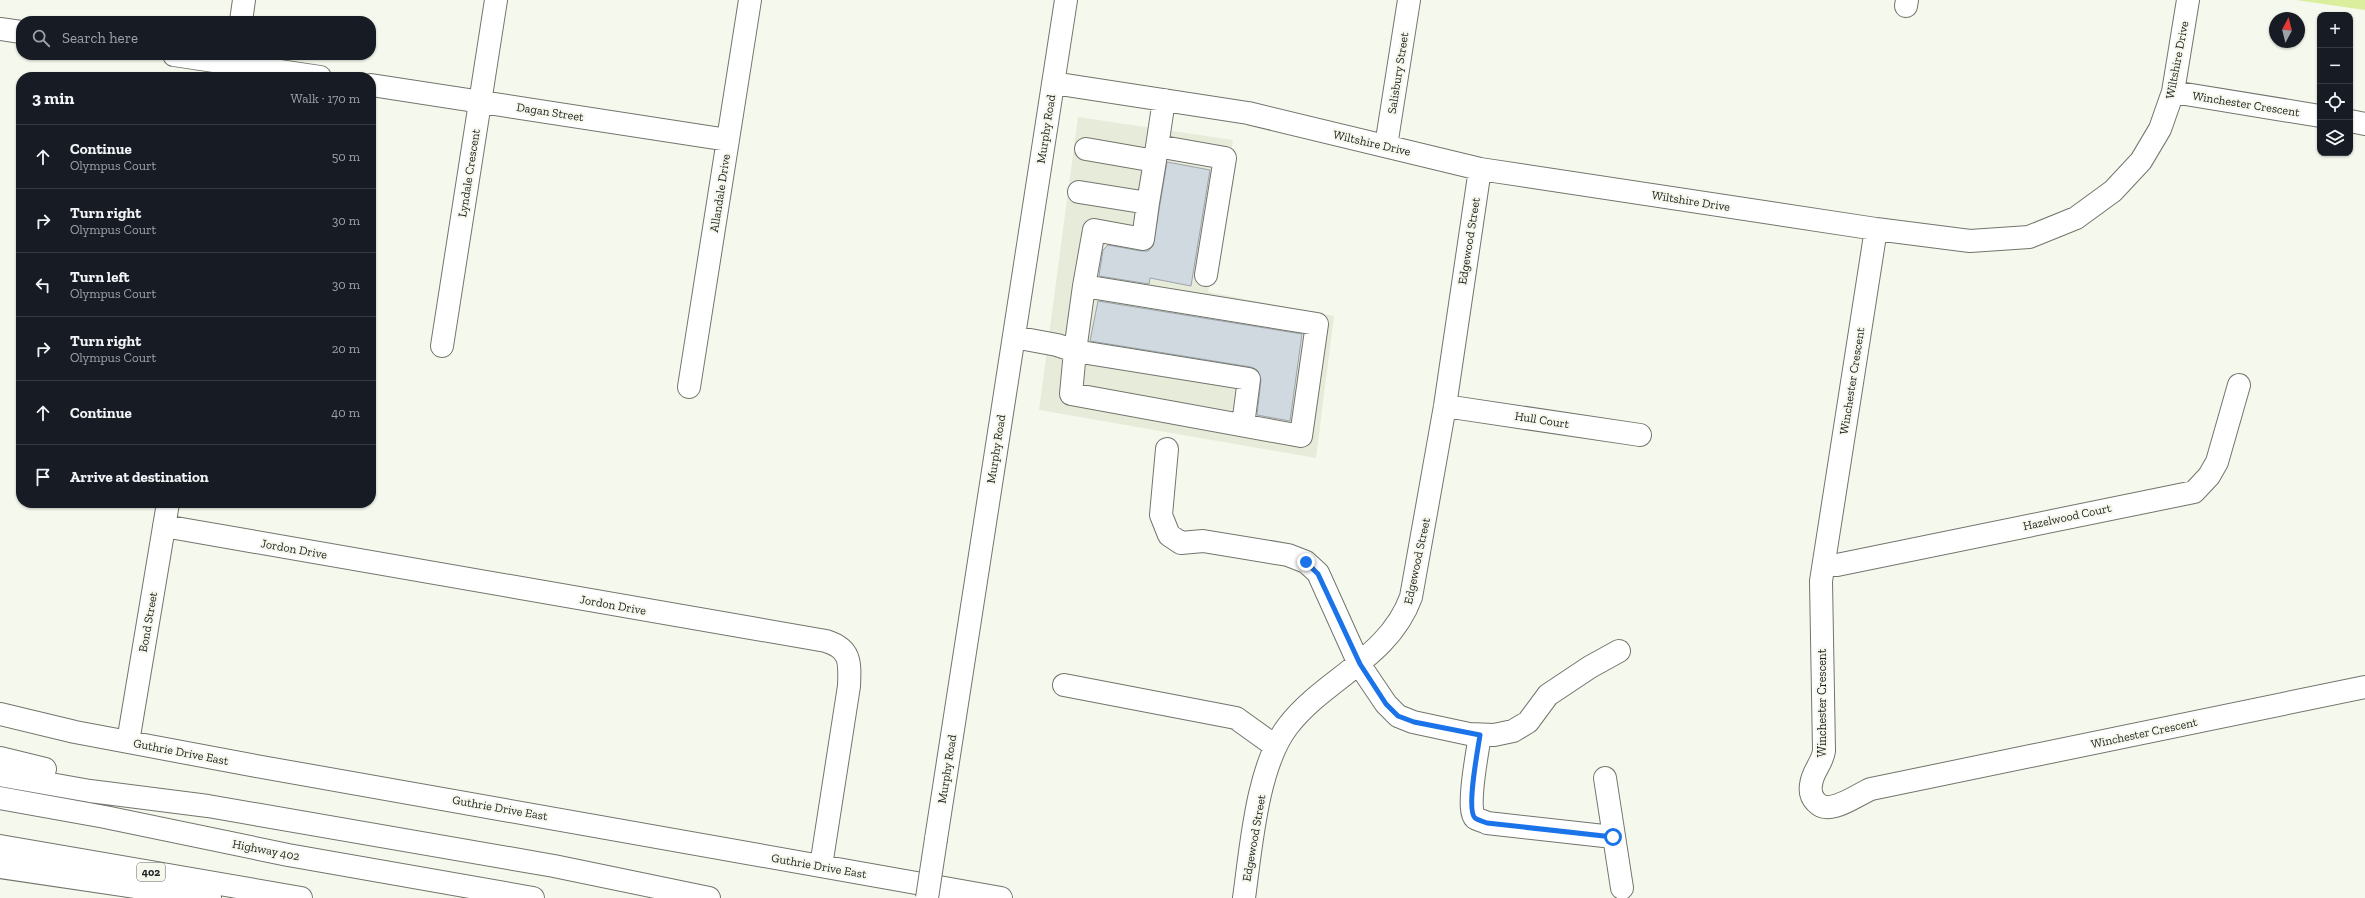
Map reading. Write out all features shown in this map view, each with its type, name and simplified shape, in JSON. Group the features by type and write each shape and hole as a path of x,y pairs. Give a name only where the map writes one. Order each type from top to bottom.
{"main road":[{"path":"242,16 244,0"},
{"name":"Lyndale Crescent","path":"442,346 496,0"},
{"name":"Allandale Drive","path":"689,387 750,0"},
{"name":"Murphy Road","path":"926,898 1066,0"},
{"name":"Salisbury Street","path":"1386,146 1409,0"},
{"name":"Wiltshire Drive","path":"1053,83 1248,113 1480,169 1876,229 1970,241 2029,238 2076,218 2113,191 2141,161 2160,129 2173,92 2188,0"},
{"path":"0,29 16,31"},
{"path":"204,60 284,72"},
{"name":"Dagan Street","path":"376,86 728,140"},
{"name":"Winchester Crescent","path":"2173,92 2317,116"},
{"path":"1084,286 1317,324 1301,436 1071,394 1084,286 1094,230 1143,239 1164,100"},
{"path":"2353,122 2365,124"},
{"path":"1086,149 1225,158 1206,275"},
{"name":"Edgewood Street","path":"1244,898 1258,808 1275,746 1302,708 1360,664 1394,630 1405,615 1411,597 1445,406 1480,169"},
{"path":"1079,192 1148,203"},
{"name":"Winchester Crescent","path":"1876,229 1824,564 1820,599 1824,751 1823,761 1813,776 1811,793 1819,805 1826,808 1842,804 1871,789 2365,687"},
{"path":"1014,337 1057,345 1075,351 1249,379 1243,425"},
{"name":"Hazelwood Court","path":"1824,564 1837,565 2194,492 2209,476 2217,462 2239,385"},
{"name":"Hull Court","path":"1445,406 1640,435"},
{"path":"1167,449 1161,515 1169,535 1182,543 1203,541 1288,555 1306,562 1318,574 1360,664 1386,704 1398,716 1414,722 1480,735 1494,735 1513,732 1528,722 1548,695 1590,667 1618,651"},
{"name":"Bond Street","path":"128,742 167,508"},
{"name":"Jordon Drive","path":"164,526 826,641 837,645 844,650 848,659 849,686 821,866"},
{"path":"1064,685 1236,718 1275,746"},
{"name":"Guthrie Drive East","path":"0,714 128,742 1001,898"},
{"path":"1480,735 1471,804 1471,811 1476,818 1487,823 1613,837"},
{"path":"0,758 208,806"},
{"path":"0,775 90,790 208,806 554,866 709,898"},
{"path":"1605,778 1622,888"},
{"name":"Highway 402","path":"0,798 105,817 288,855 533,898"},
{"path":"0,811 112,831 288,855"},
{"name":"402","path":"0,846 301,898"},
{"path":"0,867 210,898"}],"shaded area":[{"path":"1078,117 1233,140 1208,292 1334,316 1316,458 1039,410"}],"green space":[{"path":"2296,0 2365,0 2365,10"}],"building":[{"path":"1167,162 1210,170 1191,286 1150,278 1149,284 1099,276 1103,250 1108,245 1141,251 1148,251 1153,246"},
{"path":"1098,301 1302,334 1290,421 1257,415 1261,380 1257,370 1251,367 1090,341"}],"route":[{"path":"1306,562 1318,574 1360,664 1386,704 1398,716 1414,722 1480,735 1471,811 1476,818 1487,823 1556,832 1613,837"}]}
